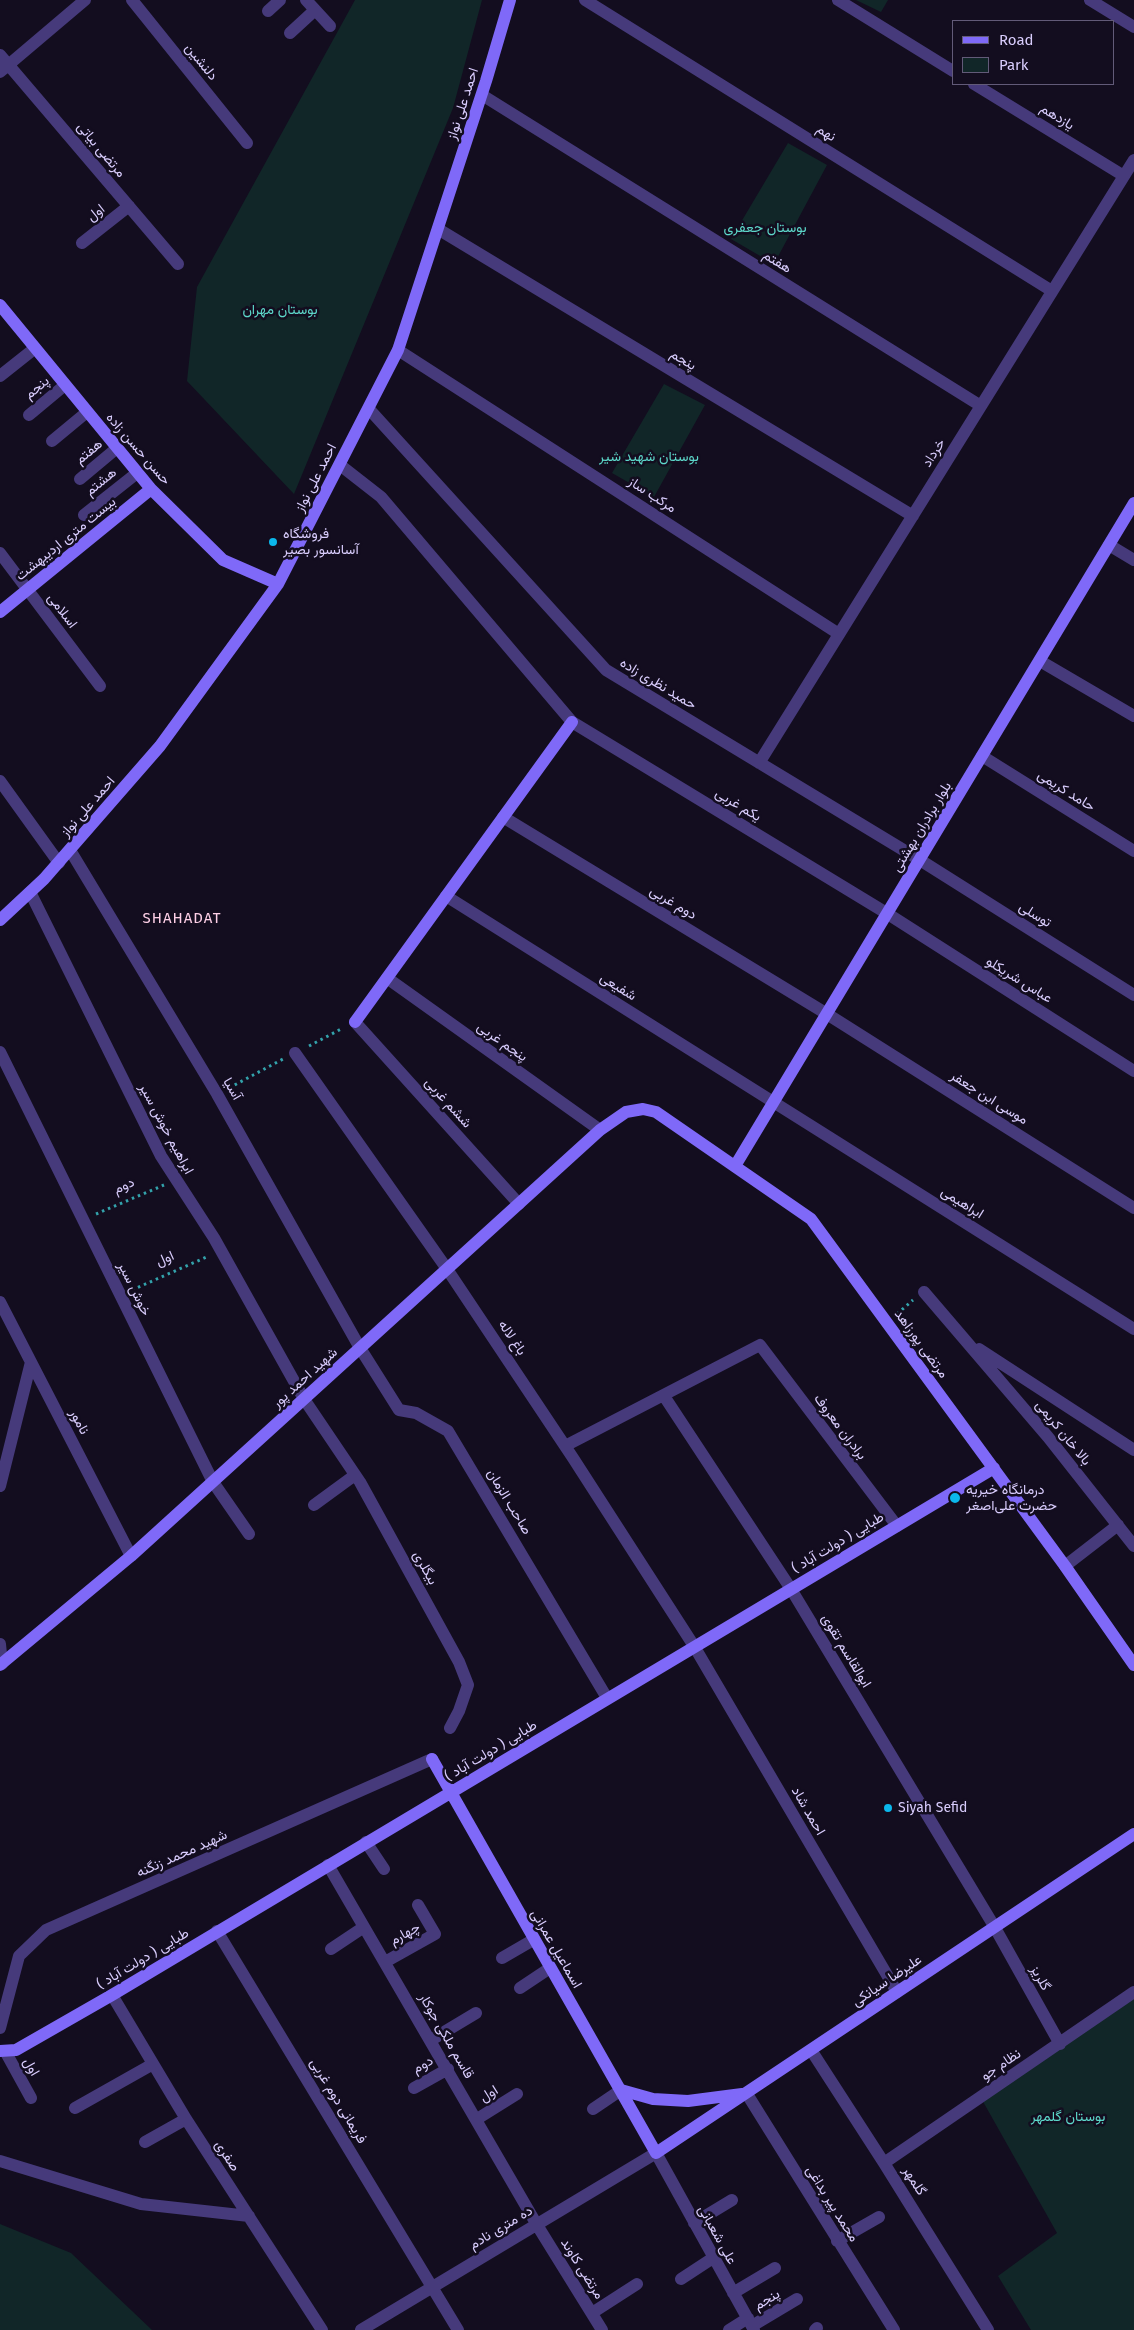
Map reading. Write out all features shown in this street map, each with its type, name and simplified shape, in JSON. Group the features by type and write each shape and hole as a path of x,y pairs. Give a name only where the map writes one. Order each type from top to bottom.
{"street":[{"path":"3,64 85,0"},
{"name":"دلنشین","path":"132,0 247,143"},
{"path":"268,11 280,0"},
{"name":"احمد علی نواز","path":"0,920 59,863 160,746 278,584 398,350 482,95 510,0"},
{"name":"نهم","path":"585,0 1052,291"},
{"path":"838,0 952,69"},
{"path":"1090,0 1134,28"},
{"path":"290,33 311,5 330,26"},
{"name":"مرتضی بیاتی","path":"3,64 178,264"},
{"name":"یازدهم","path":"976,85 1124,176"},
{"name":"هفتم","path":"482,95 981,406"},
{"name":"خرداد","path":"759,763 1134,160"},
{"name":"اول","path":"82,243 129,206"},
{"name":"پنجم","path":"438,229 913,516"},
{"name":"حسن حسن زاده","path":"0,305 34,349 151,489 224,560 278,584"},
{"path":"0,376 34,349"},
{"name":"مرکب ساز","path":"398,350 839,634"},
{"name":"پنجم","path":"29,415 65,384"},
{"name":"حمید نظری زاده","path":"368,408 606,670 920,860"},
{"path":"52,440 87,412"},
{"name":"هفتم","path":"80,479 117,448"},
{"name":"یکم غربی","path":"340,465 381,497 572,722 888,914"},
{"name":"هشتم","path":"84,516 137,472"},
{"name":"بیست متری اردیبهشت","path":"0,612 151,489"},
{"name":"بلوار برادران بهشتی","path":"735,1166 1134,504"},
{"path":"1109,545 1134,560"},
{"name":"اسلامی","path":"0,553 100,686"},
{"path":"1040,660 1134,716"},
{"path":"387,978 572,722"},
{"name":"حامد کریمی","path":"982,756 1134,851"},
{"path":"0,781 59,863"},
{"name":"دوم غربی","path":"503,817 828,1014"},
{"name":"آسیا","path":"70,850 217,1094 360,1348"},
{"name":"توسلی","path":"920,860 1134,995"},
{"name":"ابراهیم خوش سیر","path":"30,892 161,1156 221,1251 304,1399"},
{"name":"شفیعی","path":"446,896 774,1103"},
{"name":"عباس شریکلو","path":"888,914 1134,1071"},
{"name":"ششم غربی","path":"387,978 355,1022 519,1204"},
{"name":"پنجم غربی","path":"387,978 600,1130"},
{"name":"موسی ابن جعفر","path":"828,1014 1134,1208"},
{"name":"خوش سیر","path":"0,1052 213,1482 249,1534"},
{"name":"باغ لاله","path":"295,1053 448,1269 694,1646"},
{"name":"ابراهیمی","path":"774,1103 1134,1329"},
{"name":"مرتضی پورزاهد","path":"626,1112 643,1109 656,1112 812,1219 1065,1566 1134,1665"},
{"name":"شهید احمد پور","path":"1,1663 131,1556 600,1130 626,1112"},
{"name":"بالا خان کریمی","path":"924,1292 1048,1437 1134,1546"},
{"name":"نامور","path":"0,1302 131,1556"},
{"name":"بالا خان کریمی","path":"966,1341 1134,1450"},
{"name":"برادران معروف","path":"664,1396 760,1346 897,1526"},
{"name":"صاحب الزمان","path":"360,1348 399,1410 416,1413 448,1431 607,1698"},
{"path":"0,1486 30,1362"},
{"path":"565,1446 664,1396"},
{"name":"ابوالقاسم تقوی","path":"664,1396 791,1589 994,1926"},
{"name":"بیگلری","path":"304,1399 355,1475 462,1670 468,1685 459,1711 450,1728"},
{"name":"طبایی ( دولت آباد )","path":"2,2051 16,2050 112,1996 217,1931 450,1794 607,1698 994,1468"},
{"path":"314,1505 355,1475"},
{"path":"1065,1566 1118,1525"},
{"path":"0,1644 1,1663"},
{"name":"احمد شاد","path":"694,1646 897,1992"},
{"name":"اسماعیل عمرانی","path":"432,1760 533,1940 656,2152"},
{"name":"شهید محمد زنگنه","path":"0,2028 19,1956 46,1930 432,1760"},
{"name":"علیرضا سیانکی","path":"656,2152 747,2094 994,1926 1134,1834"},
{"path":"366,1842 384,1869"},
{"name":"قاسم ملکی جوکار","path":"328,1865 477,2119 536,2224"},
{"name":"چهارم","path":"385,1962 435,1934 418,1904"},
{"name":"گلریز","path":"994,1926 1060,2044"},
{"path":"331,1949 364,1927"},
{"name":"فریمانی دوم غربی","path":"217,1931 458,2330"},
{"path":"502,1958 533,1940"},
{"path":"520,1988 550,1968"},
{"name":"نظام جو","path":"884,2162 1134,1992"},
{"name":"صفری","path":"112,1996 186,2119 322,2330"},
{"path":"431,2040 476,2013"},
{"name":"گلمهر","path":"812,2050 988,2330"},
{"name":"اول","path":"2,2051 31,2098"},
{"path":"75,2108 153,2064"},
{"name":"دوم","path":"414,2088 448,2069"},
{"path":"592,2108 621,2090 653,2099 688,2101 747,2094"},
{"name":"اول","path":"477,2119 518,2094"},
{"name":"محمد پیر بداغی","path":"747,2094 894,2330"},
{"path":"145,2142 186,2119"},
{"name":"ده متری نادم","path":"361,2330 656,2152"},
{"name":"علی شعبانی","path":"656,2152 751,2325"},
{"path":"0,2161 141,2204 249,2216"},
{"path":"694,2223 732,2200"},
{"path":"837,2241 879,2217"},
{"name":"مرتضی کاوند","path":"536,2224 602,2330"},
{"path":"681,2278 713,2258"},
{"path":"733,2293 775,2268"},
{"path":"592,2313 638,2284"},
{"name":"پنجم","path":"751,2325 797,2299"},
{"path":"729,2330 751,2325"}],"path":[{"name":"دوم","path":"83,1220 176,1179"},
{"name":"اول","path":"120,1295 221,1251"},
{"path":"886,1322 924,1292"}],"green space":[{"name":"بوستان مهران","path":"355,0 482,0 453,108 294,494 187,381 197,287"},
{"path":"856,0 888,0 881,12"},
{"name":"بوستان جعفری","path":"788,143 827,165 774,264 731,239"},
{"name":"بوستان شهید شیر","path":"664,384 705,405 654,497 612,473"},
{"name":"بوستان گلمهر","path":"1134,1989 1134,2330 1031,2330 998,2276 1057,2233 981,2098"},
{"path":"0,2224 71,2253 152,2330 0,2330"}],"place":[{"name":"فروشگاه آسانسور بصیر","path":"273,542"},
{"name":"درمانگاه خیریه حضرت علی‌اصغر","path":"955,1498"},
{"name":"Siyah Sefid","path":"888,1808"}],"district":[{"name":"SHAHADAT","path":"182,919"}]}
